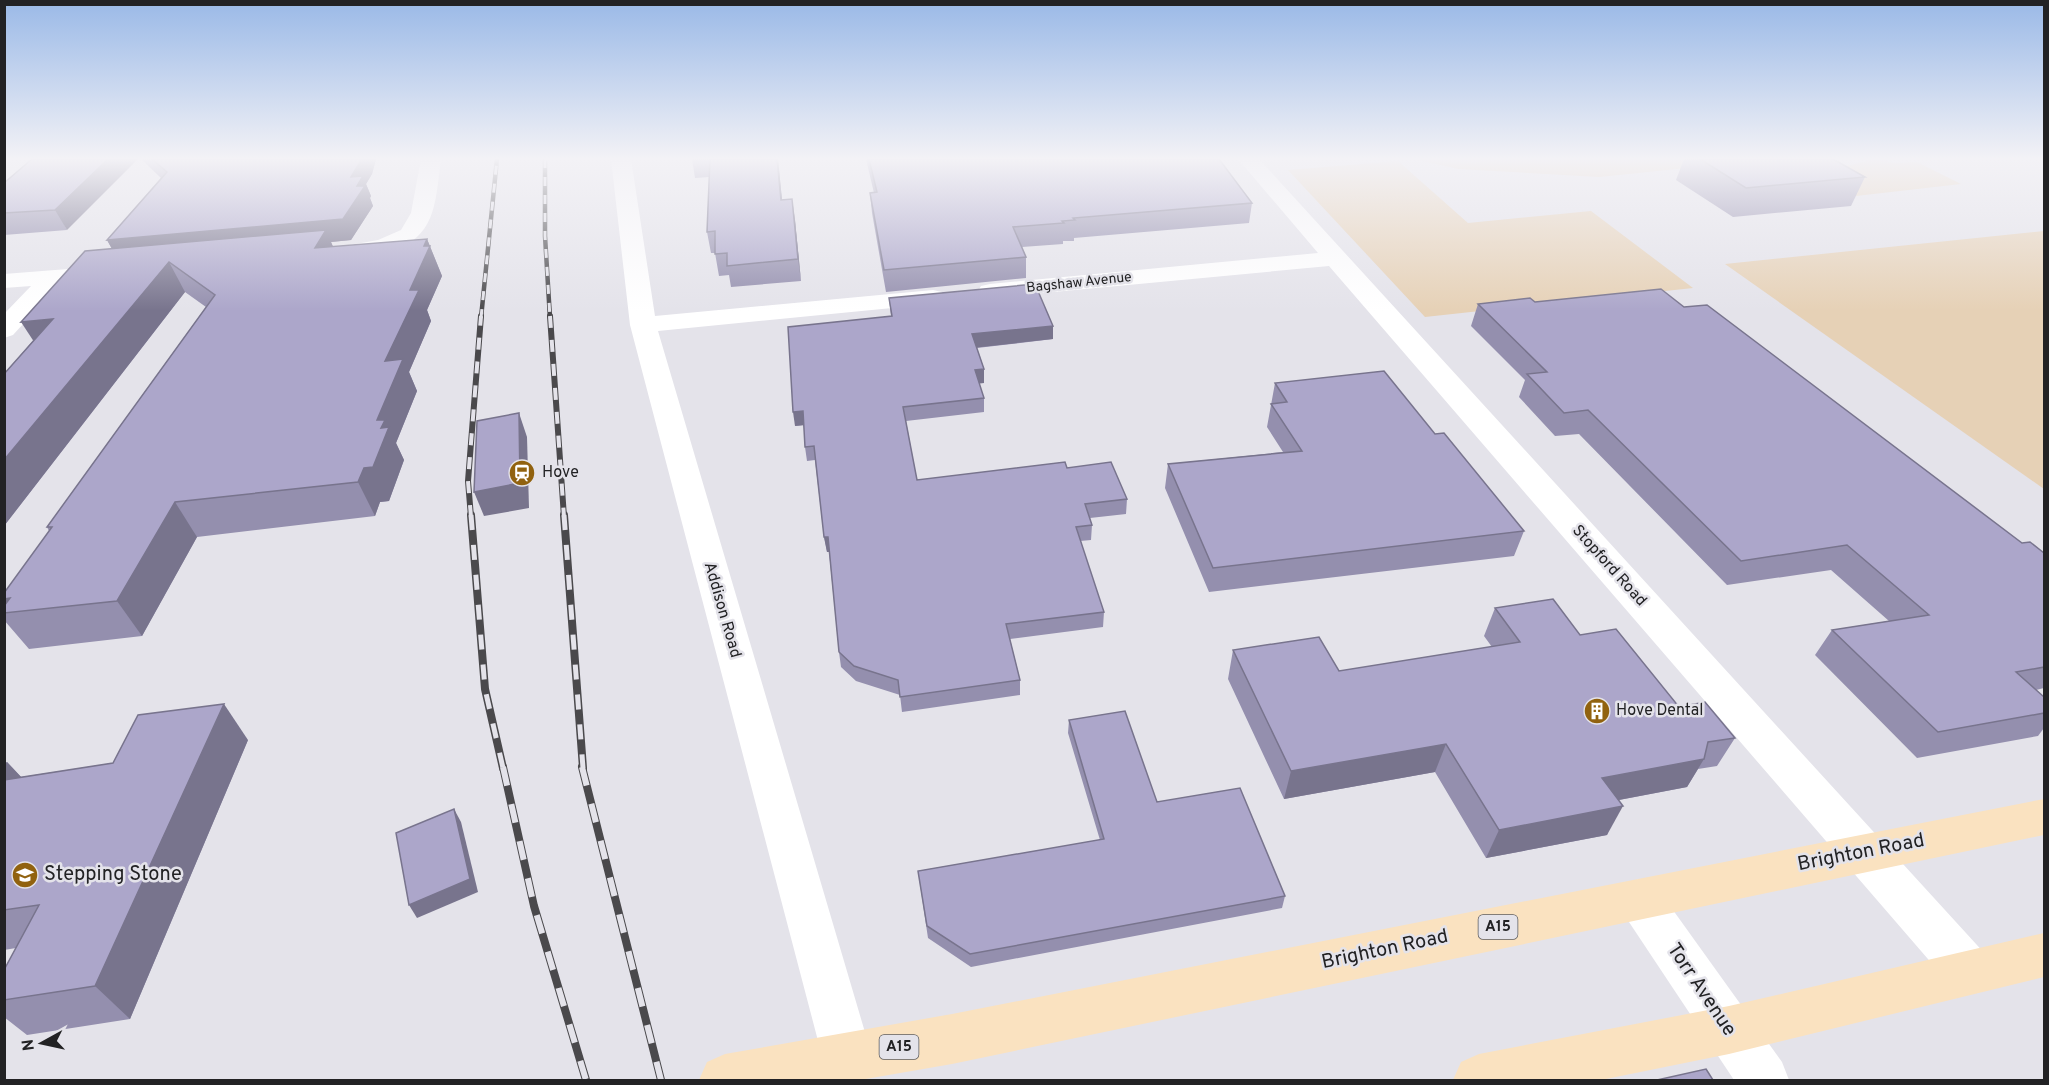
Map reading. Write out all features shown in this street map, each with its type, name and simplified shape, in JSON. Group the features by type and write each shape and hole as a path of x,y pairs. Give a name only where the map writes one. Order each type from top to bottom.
{"main road":[{"name":"Brighton Road","path":"725,1080 963,1036 2044,817"},
{"path":"1479,1080 1729,1030 2044,955"}],"street":[{"path":"334,252 382,247 404,240 420,226 423,210"},
{"name":"Addison Road","path":"628,210 643,326 847,1056"},
{"name":"Stopford Road","path":"1292,210 1970,972"},
{"name":"Bagshaw Avenue","path":"643,326 1335,258"},
{"path":"4,281 123,271"},
{"path":"4,330 53,277"},
{"name":"Torr Avenue","path":"1639,899 1764,1080"}],"shaded area":[{"path":"1325,210 1453,210 1468,223 1591,211 1693,288 1425,317"},
{"path":"2044,231 2044,489 1725,264"}],"building":[{"path":"4,210 55,210 55,210 4,213"},
{"path":"134,210 349,210 343,219 107,240"},
{"path":"708,210 793,210 798,259 727,266 727,253 715,254 715,231 707,232"},
{"path":"873,210 1173,210 1073,218 1075,220 1062,221 1064,223 1013,227 1026,257 884,270"},
{"path":"326,230 315,248 427,239 424,246 430,246 410,290 419,290 385,361 403,359 377,420 385,420 381,428 389,427 373,467 364,468 358,482 175,502 117,601 4,613 4,606 10,598 4,599 4,593 52,527 47,527 215,295 169,262 4,460 4,374 53,319 21,322 85,251"},
{"path":"1035,284 1053,326 972,334 984,369 975,370 984,398 903,407 917,480 1065,462 1067,468 1111,462 1127,499 1085,504 1092,525 1076,527 1104,612 1006,624 1020,680 900,697 898,680 854,666 839,652 828,537 824,537 814,446 805,447 803,411 793,412 788,327 892,316 889,298"},
{"path":"1661,289 1684,307 1707,305 2022,543 2030,542 2044,553 2044,667 2016,672 2044,697 2044,713 1938,732 1832,630 1929,615 1847,545 1741,561 1588,410 1564,413 1527,374 1547,372 1478,304 1530,298 1535,302"},
{"path":"1384,371 1435,434 1444,433 1524,531 1213,568 1168,464 1302,451 1271,404 1287,402 1275,383"},
{"path":"519,413 520,483 474,492 477,421"},
{"path":"1553,599 1580,635 1616,629 1679,707 1705,702 1735,738 1708,742 1704,759 1602,778 1623,806 1499,830 1446,744 1291,771 1233,650 1319,637 1339,671 1520,642 1495,608"},
{"path":"224,704 95,986 4,1000 4,970 39,905 4,910 4,780 113,763 138,715"},
{"path":"1125,711 1157,802 1240,788 1285,896 970,954 927,926 918,871 1104,839 1069,720"},
{"path":"454,809 470,879 409,905 396,833"},
{"path":"1706,1069 1713,1080 1657,1080"}],"railway":[{"path":"481,318 492,210"},
{"path":"545,210 550,318"},
{"path":"471,517 468,481 481,316"},
{"path":"550,316 564,517"},
{"path":"471,515 485,689 503,768"},
{"path":"564,515 583,768"},
{"path":"503,767 534,906 586,1080"},
{"path":"582,767 661,1080"}],"place":[{"name":"Hove","path":"522,473"},
{"name":"Hove Dental","path":"1597,711"},
{"name":"Stepping Stone","path":"25,875"}]}
